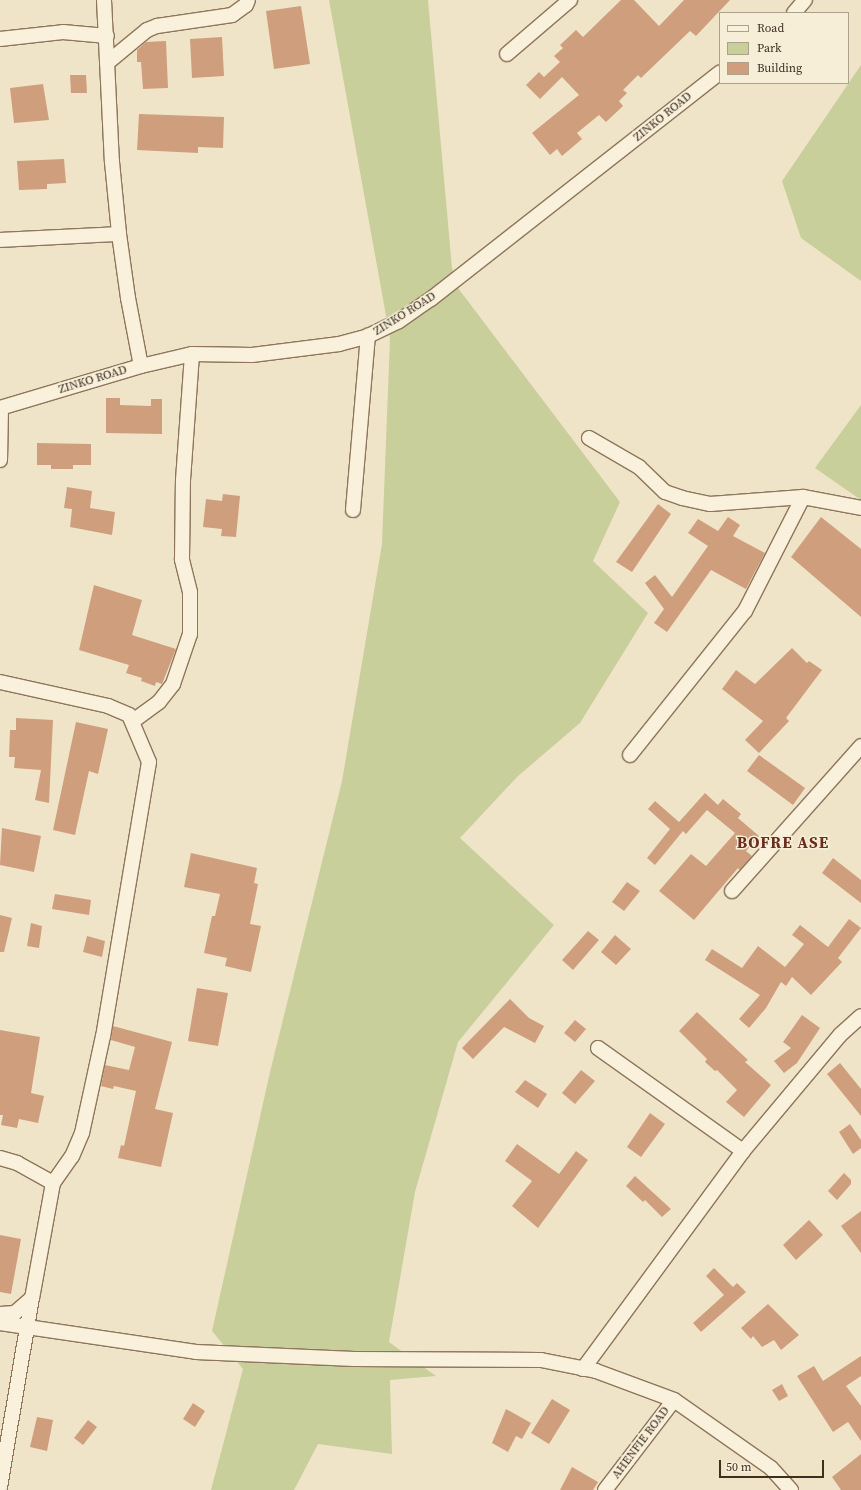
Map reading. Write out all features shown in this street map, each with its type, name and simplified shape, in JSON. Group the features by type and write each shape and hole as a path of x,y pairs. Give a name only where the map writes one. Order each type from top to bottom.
{"street":[{"path":"104,0 107,36 112,162 119,234 128,298 141,366"},
{"path":"107,63 147,30 163,25 232,15 246,5 248,0"},
{"path":"507,54 570,0"},
{"path":"795,12 805,0"},
{"path":"0,39 63,32 107,36"},
{"name":"ZINKO ROAD","path":"0,408 141,366 192,354 252,355 340,344 368,336 399,321 431,299 719,73"},
{"path":"0,240 119,234"},
{"path":"353,510 368,336"},
{"path":"133,721 159,702 173,684 190,634 190,592 182,559 183,480 192,354"},
{"path":"0,408 0,460"},
{"path":"589,438 639,467 665,492 682,498 710,504 803,497 861,508"},
{"path":"630,755 745,611 803,497"},
{"path":"0,682 108,706 129,715 133,721 149,762 103,1036 82,1133 72,1156 53,1183 0,1487"},
{"path":"732,891 861,746"},
{"path":"583,1369 743,1151 840,1035 861,1016"},
{"path":"598,1048 743,1151"},
{"path":"0,1158 17,1163 53,1183"},
{"path":"0,1314 15,1313 32,1298"},
{"path":"0,1324 196,1352 354,1359 541,1360 583,1369 674,1400"},
{"name":"AHENFIE ROAD","path":"605,1490 674,1400 771,1468 791,1490"}],"green space":[{"path":"329,0 428,0 452,268 458,288 620,502 593,561 648,613 580,723 517,777 460,838 554,925 458,1042 415,1192 389,1342 436,1376 390,1380 392,1454 318,1444 294,1490 211,1490 243,1369 212,1331 270,1072 342,781 382,544 390,338"},
{"path":"861,65 861,281 801,238 782,181"},
{"path":"861,405 861,500 815,468"}],"building":[{"path":"621,0 634,0 659,26 684,0 730,0 696,36 690,31 641,78 638,75 623,90 627,93 619,101 623,106 606,122 599,115 577,133 582,139 562,156 557,149 550,155 532,133 579,95 562,77 540,99 526,85 539,72 544,77 560,62 554,56 563,48 560,45 576,30 583,37"},
{"path":"301,6 310,64 274,69 266,11"},
{"path":"222,37 224,76 192,78 190,39"},
{"path":"166,41 168,88 143,89 141,62 137,62 137,50 146,42"},
{"path":"70,75 86,75 87,93 71,93"},
{"path":"43,84 49,120 14,123 10,88"},
{"path":"139,114 224,117 223,148 198,147 198,153 137,150"},
{"path":"64,159 66,183 47,184 47,189 19,190 17,161"},
{"path":"106,398 120,398 120,405 151,406 151,399 162,399 162,434 106,433"},
{"path":"37,443 91,444 91,465 73,465 73,469 51,469 51,465 37,465"},
{"path":"67,487 92,491 90,508 115,512 112,535 70,527 72,509 64,508"},
{"path":"223,494 240,496 236,537 221,536 222,529 203,527 206,499 222,501"},
{"path":"658,504 671,514 632,572 616,562"},
{"path":"728,517 740,525 733,536 765,553 746,589 711,570 667,632 654,623 664,609 645,583 655,575 672,597 708,546 688,533 698,519 718,531"},
{"path":"821,517 861,549 861,617 791,557"},
{"path":"94,585 142,600 132,635 176,649 162,684 156,682 155,686 141,681 142,678 126,673 129,665 79,650"},
{"path":"792,648 807,663 809,661 822,670 786,718 789,721 759,753 745,740 763,721 722,689 736,670 755,684"},
{"path":"16,718 53,720 49,803 35,800 41,770 14,768 15,757 9,757 10,730 16,730"},
{"path":"76,722 108,729 98,774 89,771 75,835 53,830"},
{"path":"759,755 805,788 793,805 747,771"},
{"path":"705,793 718,805 723,799 741,814 738,818 759,836 746,851 752,856 740,870 738,868 694,920 659,891 691,854 706,866 735,833 707,810 686,834 683,831 655,865 647,858 670,829 648,809 655,801 679,822"},
{"path":"2,828 41,836 34,872 0,865"},
{"path":"191,853 257,868 254,883 258,884 250,924 261,926 251,972 225,966 227,958 204,953 212,916 215,916 220,894 184,887"},
{"path":"833,858 861,880 861,903 822,873"},
{"path":"627,882 640,891 624,911 612,902"},
{"path":"55,894 91,900 89,915 52,909"},
{"path":"0,915 12,918 4,952 0,952"},
{"path":"849,919 861,928 838,958 842,962 811,995 792,977 786,986 781,982 766,1008 749,1028 739,1019 760,995 705,960 712,949 742,968 758,946 785,967 804,944 792,935 800,925 828,947"},
{"path":"31,923 42,926 39,948 27,946"},
{"path":"588,931 599,940 573,970 562,960"},
{"path":"615,935 631,949 616,965 601,952"},
{"path":"87,936 105,941 102,957 83,952"},
{"path":"197,988 228,993 218,1046 188,1041"},
{"path":"510,999 529,1018 544,1026 535,1043 504,1027 473,1059 462,1048"},
{"path":"697,1012 748,1060 745,1062 771,1085 744,1117 726,1102 737,1090 717,1070 715,1071 705,1062 707,1059 679,1031"},
{"path":"802,1015 820,1028 797,1063 784,1073 774,1061 791,1048 783,1042"},
{"path":"575,1020 586,1029 575,1042 564,1033"},
{"path":"113,1026 172,1042 155,1109 173,1113 161,1167 118,1158 121,1145 124,1146 136,1091 114,1086 113,1089 101,1086 105,1065 129,1070 135,1047 111,1040"},
{"path":"0,1030 40,1037 31,1093 44,1096 38,1123 19,1119 17,1128 1,1125 3,1115 0,1115"},
{"path":"840,1063 861,1089 861,1116 827,1074"},
{"path":"581,1070 595,1081 575,1104 562,1093"},
{"path":"525,1080 547,1094 538,1108 515,1092"},
{"path":"650,1113 665,1124 641,1157 627,1147"},
{"path":"850,1124 861,1140 861,1148 853,1154 839,1132"},
{"path":"517,1144 559,1174 576,1151 588,1160 538,1228 512,1206 532,1181 505,1161"},
{"path":"844,1173 851,1180 851,1184 837,1200 828,1191"},
{"path":"635,1176 671,1209 662,1217 645,1200 643,1202 626,1186"},
{"path":"861,1211 861,1253 841,1226"},
{"path":"809,1220 823,1235 796,1260 783,1245"},
{"path":"0,1235 21,1239 11,1294 0,1292"},
{"path":"714,1268 733,1287 737,1283 746,1292 701,1332 693,1323 724,1295 706,1276"},
{"path":"768,1304 799,1335 781,1350 774,1340 762,1347 753,1336 751,1339 741,1328"},
{"path":"861,1356 861,1376 846,1386 861,1406 861,1441 848,1422 833,1432 797,1376 814,1366 823,1381"},
{"path":"782,1384 788,1396 779,1401 772,1390"},
{"path":"552,1399 570,1410 549,1444 531,1433"},
{"path":"193,1403 205,1411 195,1427 183,1419"},
{"path":"506,1409 531,1423 522,1439 516,1436 508,1452 492,1443"},
{"path":"37,1417 53,1420 47,1451 30,1447"},
{"path":"88,1420 97,1427 83,1445 74,1438"},
{"path":"861,1454 861,1490 841,1490 832,1477"},
{"path":"572,1467 598,1482 593,1490 560,1490"}],"district":[{"name":"BOFRE ASE","path":"783,842"}]}
